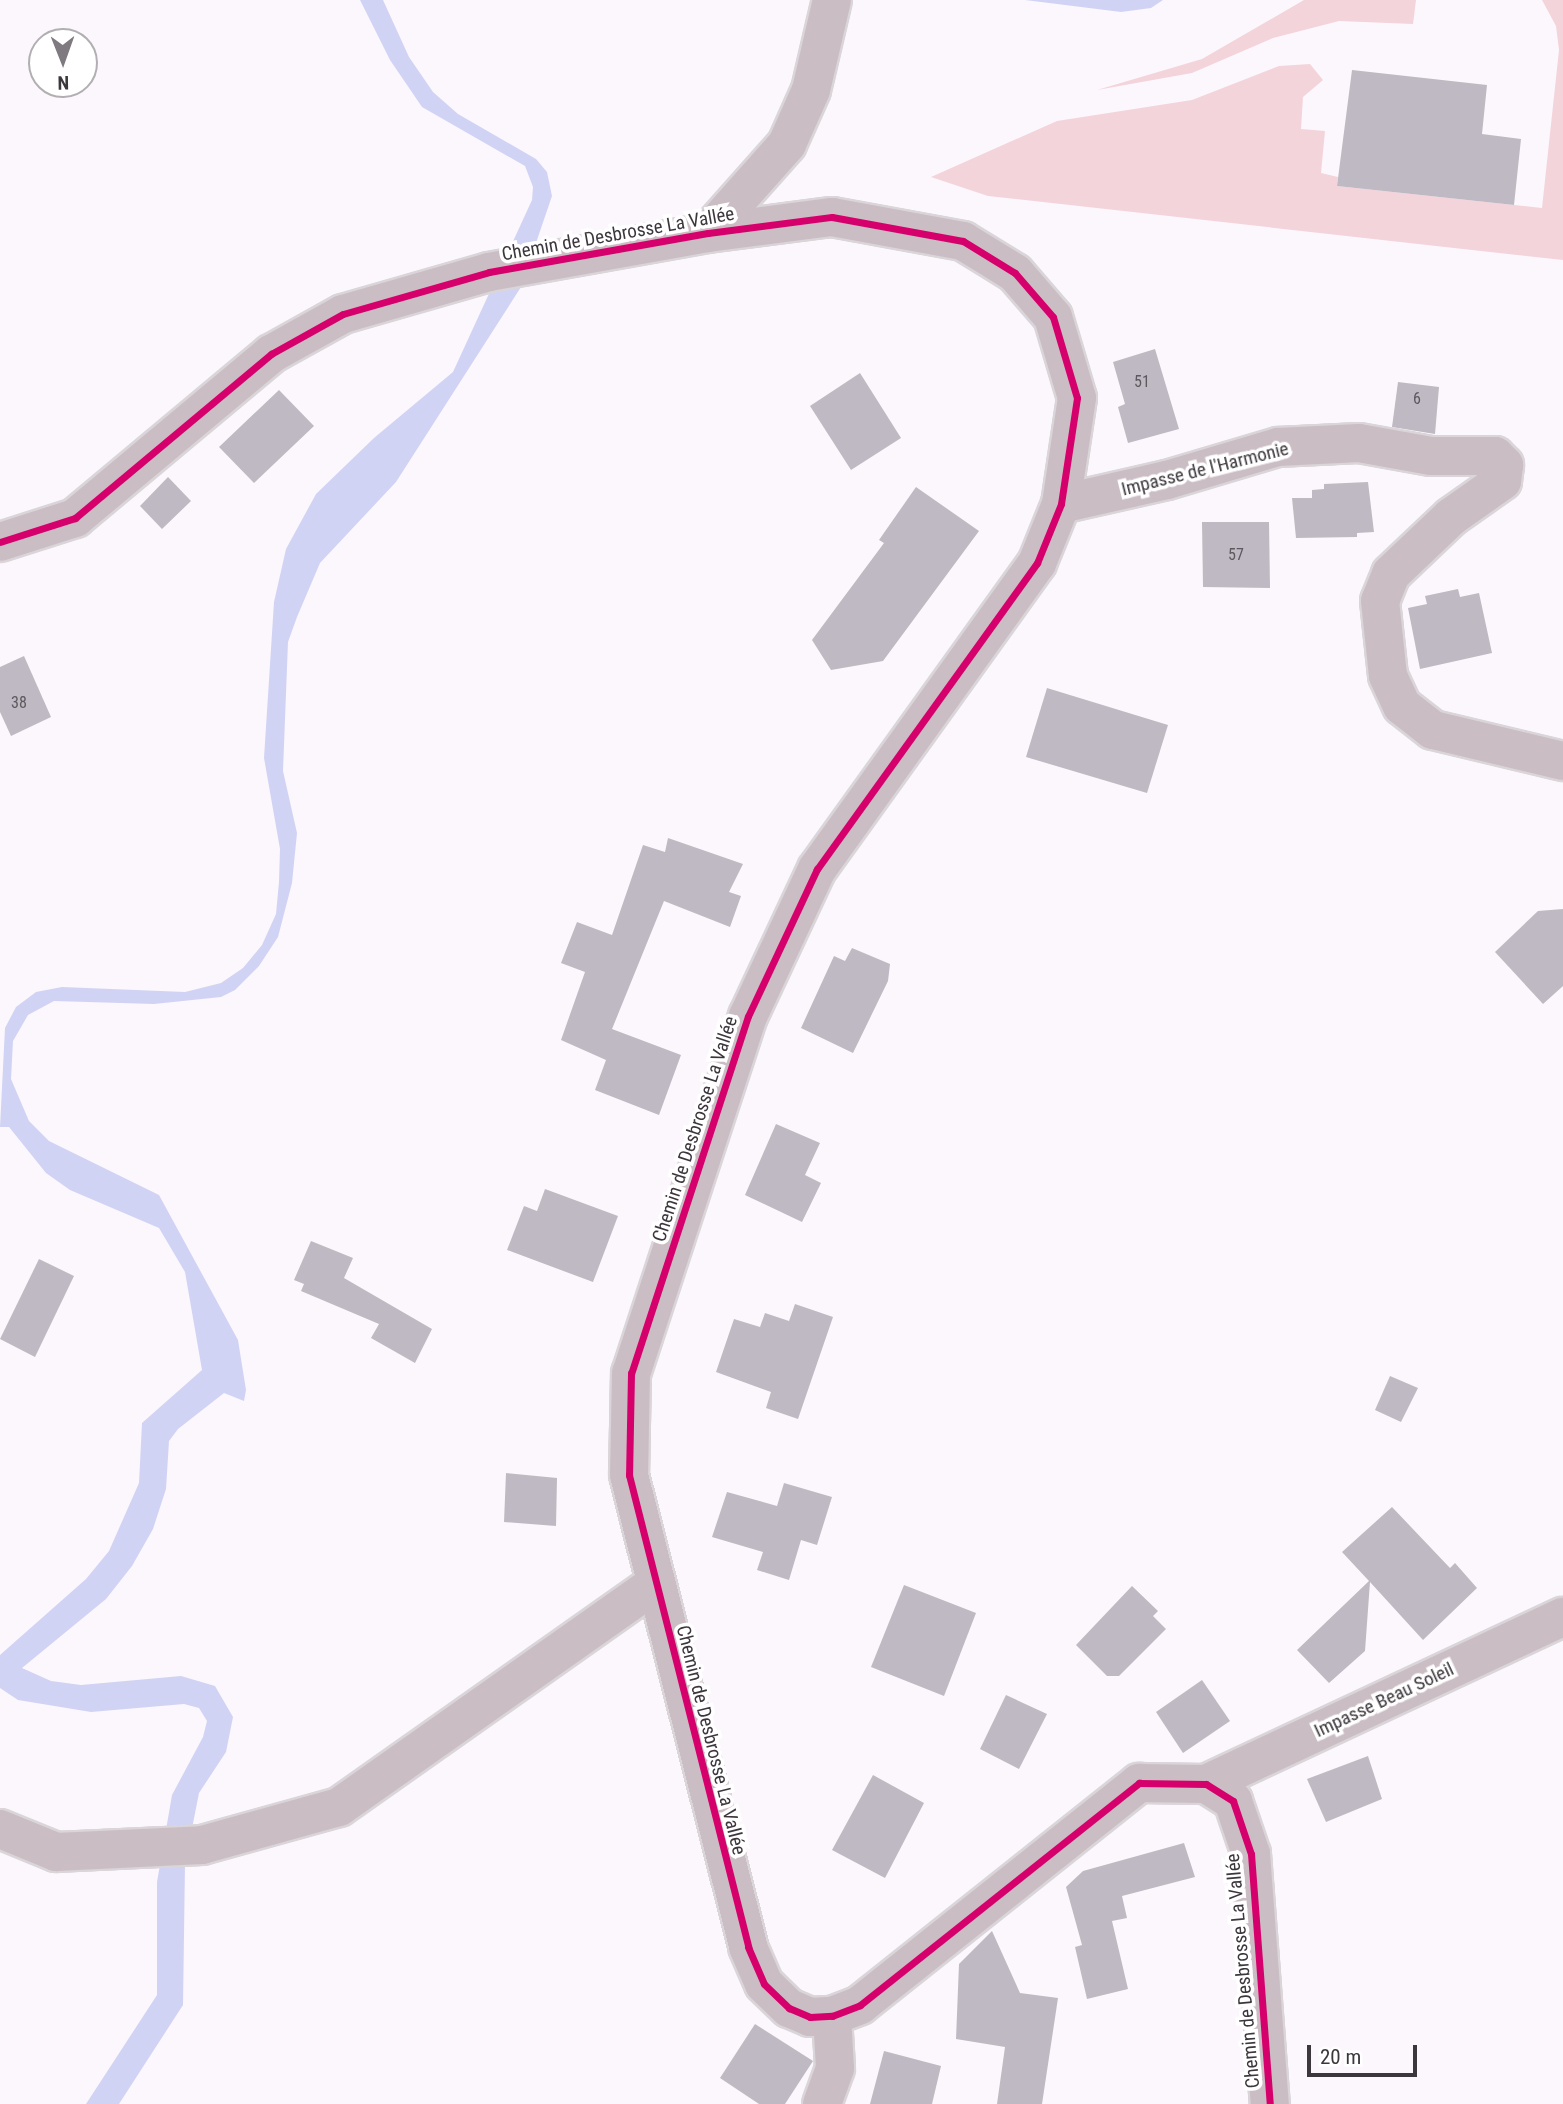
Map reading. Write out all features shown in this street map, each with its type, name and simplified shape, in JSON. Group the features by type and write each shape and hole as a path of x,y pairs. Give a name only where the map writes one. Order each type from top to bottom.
{"street":[{"path":"708,233 787,144 811,90 832,0"},
{"name":"Chemin de Desbrosse La Vallée","path":"0,542 75,518 271,354 343,314 489,272 708,233 832,217 962,241 1015,273 1053,317 1077,398 1061,504 1037,563 817,869 748,1016 631,1373 629,1475 654,1585 748,1947 764,1984 789,2008 810,2017 832,2015 860,2005 891,1984 1139,1783 1206,1784 1233,1801 1251,1854 1270,2104"},
{"name":"Impasse de l'Harmonie","path":"1061,504 1167,480 1278,447 1359,443 1431,456 1495,456 1504,465 1502,481 1451,517 1391,574 1380,601 1388,676 1402,706 1433,730 1563,761"},
{"path":"0,1829 56,1852 202,1845 340,1807 654,1585"},
{"name":"Impasse Beau Soleil","path":"1206,1784 1563,1617"},
{"path":"822,2104 835,2068 832,2015"}],"shaded area":[{"path":"1304,0 1416,0 1413,24 1339,21 1273,38 1192,73 1097,90 1202,59"},
{"path":"1542,0 1563,0 1563,260 988,196 931,177 1057,121 1192,100 1279,66 1310,64 1323,80 1303,97 1301,129 1325,131 1321,173 1338,177 1337,186 1542,208 1559,50 1556,26"}],"water":[{"path":"360,0 383,0 409,57 433,92 458,114 536,159 547,172 552,196 521,287 396,482 320,563 297,617 288,642 283,771 297,833 292,883 278,937 259,966 235,990 221,997 154,1004 54,1001 28,1015 13,1041 11,1079 29,1121 49,1141 159,1195 238,1340 246,1390 244,1401 224,1393 178,1429 169,1441 166,1489 153,1529 132,1566 106,1599 22,1668 51,1681 81,1685 181,1676 215,1686 233,1717 226,1752 199,1793 185,1864 183,2005 119,2104 86,2104 157,1995 157,1882 172,1795 203,1737 207,1721 199,1708 184,1704 91,1712 18,1700 0,1688 0,1655 86,1579 109,1551 139,1483 142,1423 202,1370 185,1272 159,1228 70,1190 46,1173 9,1127 0,1127 5,1028 16,1007 36,992 62,987 185,992 221,983 243,968 262,945 276,914 279,882 280,849 264,758 274,602 286,549 316,494 374,438 453,372 532,200 533,187 525,166 422,107 390,60"},
{"path":"1025,0 1163,0 1151,8 1121,12"}],"building":[{"path":"1352,70 1487,85 1482,134 1521,139 1514,205 1337,186"},
{"path":"1155,349 1179,429 1128,443 1118,407 1125,404 1113,362"},
{"path":"860,373 901,438 851,470 810,406"},
{"path":"1398,382 1439,387 1435,434 1392,427"},
{"path":"279,390 314,426 254,483 219,447"},
{"path":"168,477 191,501 162,529 140,506"},
{"path":"1368,482 1374,532 1357,533 1357,537 1296,538 1292,498 1312,498 1312,490 1324,489 1324,484"},
{"path":"916,487 979,531 883,661 831,670 812,640 884,543 879,540"},
{"path":"1202,522 1269,522 1270,588 1203,587"},
{"path":"1458,589 1460,597 1479,593 1492,653 1420,669 1408,608 1427,604 1425,596"},
{"path":"24,656 51,717 11,736 0,712 0,667"},
{"path":"1047,688 1168,725 1147,793 1026,757"},
{"path":"668,838 743,864 729,892 741,896 730,927 664,901 612,1029 681,1055 659,1115 595,1090 606,1060 561,1040 585,972 561,963 577,922 612,935 643,845 665,852"},
{"path":"1563,909 1563,986 1543,1004 1495,952 1538,911"},
{"path":"852,948 890,964 888,981 853,1053 801,1028 834,956 845,961"},
{"path":"776,1124 820,1143 805,1175 821,1183 802,1222 745,1195"},
{"path":"545,1189 618,1216 593,1282 507,1250 524,1206 537,1211"},
{"path":"311,1241 353,1258 344,1278 432,1329 415,1363 371,1338 379,1324 301,1291 304,1284 294,1280"},
{"path":"39,1259 74,1276 35,1357 0,1339"},
{"path":"795,1304 833,1317 798,1419 766,1408 771,1392 716,1372 734,1319 760,1327 765,1313 789,1321"},
{"path":"1390,1376 1418,1388 1401,1422 1375,1410"},
{"path":"506,1473 557,1478 556,1526 504,1522"},
{"path":"784,1483 832,1497 817,1545 801,1540 789,1580 757,1570 763,1552 712,1537 727,1492 777,1506"},
{"path":"1392,1507 1450,1568 1455,1563 1477,1588 1423,1640 1370,1582 1365,1651 1329,1683 1297,1650 1369,1581 1342,1552"},
{"path":"904,1585 976,1613 944,1696 871,1667"},
{"path":"1132,1586 1158,1611 1153,1616 1166,1629 1119,1676 1107,1676 1076,1645"},
{"path":"1202,1680 1230,1721 1183,1753 1156,1712"},
{"path":"1006,1695 1047,1714 1019,1769 980,1749"},
{"path":"1368,1756 1382,1799 1326,1822 1307,1779"},
{"path":"873,1775 924,1803 885,1878 832,1850"},
{"path":"1184,1843 1195,1877 1122,1896 1127,1918 1112,1921 1128,1989 1087,1999 1075,1947 1082,1945 1066,1887 1083,1871"},
{"path":"992,1931 1020,1993 1058,1998 1042,2104 997,2104 1005,2047 956,2039 959,1964"},
{"path":"755,2024 813,2061 785,2104 759,2104 720,2078"},
{"path":"884,2051 941,2066 932,2104 870,2104"}],"cycle path":[{"path":"0,542 75,518 271,354 343,314 489,272 708,233 832,217 963,241 1015,273 1053,317 1077,398 1061,504 1037,563 817,869 748,1016 631,1373 629,1475 748,1947 764,1984 789,2008 810,2017 832,2016 860,2005 1139,1783 1206,1784 1233,1801 1251,1854 1270,2104"}]}
